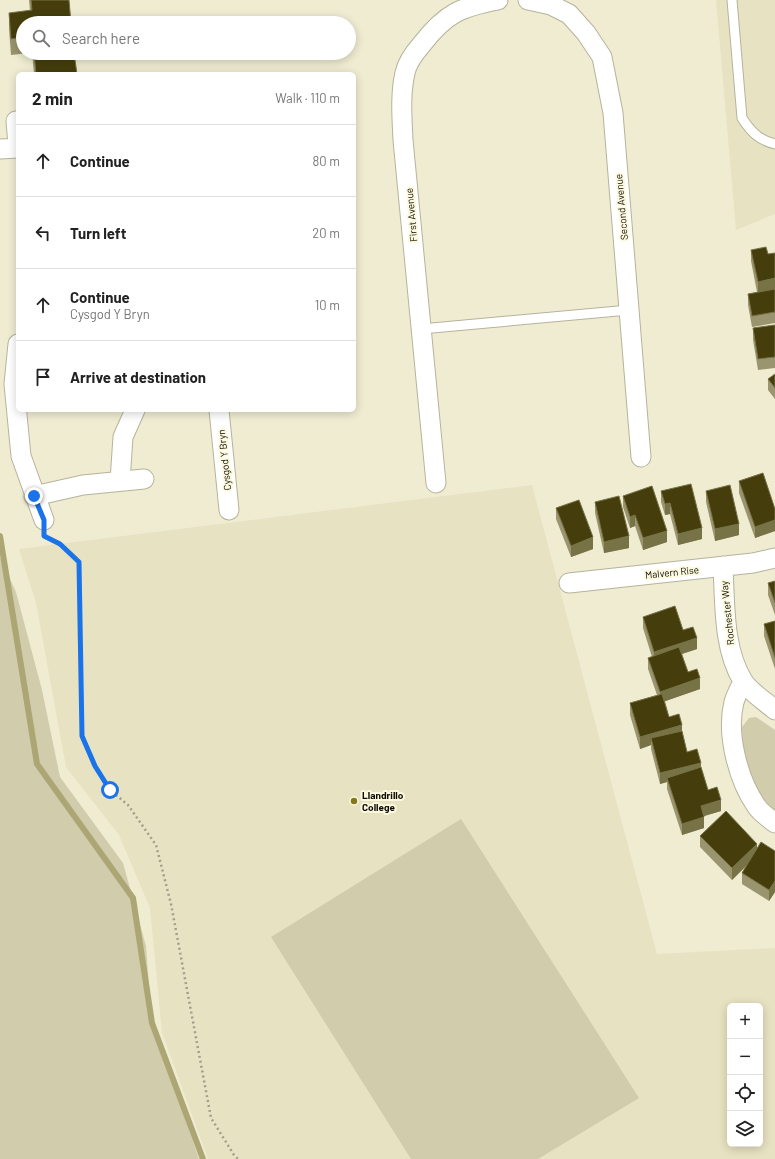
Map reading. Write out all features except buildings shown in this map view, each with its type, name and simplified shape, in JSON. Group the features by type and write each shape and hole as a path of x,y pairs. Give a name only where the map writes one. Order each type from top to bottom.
{"street":[{"name":"First Avenue","path":"436,483 403,140 402,95 405,71 416,51 433,29 450,14 474,5 498,0"},
{"name":"Second Avenue","path":"528,0 551,5 569,14 586,34 602,57 613,113 641,456"},
{"path":"0,149 16,148"},
{"path":"16,364 14,384 16,405"},
{"path":"17,412 21,456 34,496 44,520"},
{"path":"120,482 123,437 134,412"},
{"name":"Cysgod Y Bryn","path":"219,412 229,510"},
{"path":"34,496 82,485 144,479"},
{"name":"Malvern Rise","path":"569,583 753,563 775,558"},
{"name":"Rochester Way","path":"722,566 728,629 733,659 743,682 775,710"},
{"path":"743,682 734,701 732,722 736,756 742,782 758,808 775,823"}],"lane":[{"path":"732,0 742,118 750,130 762,140 775,144"},
{"path":"421,330 629,310"}],"path":[{"path":"44,520 44,536 60,544 79,562 82,736 95,766 110,790 128,805 156,845 171,904 211,1118 238,1159"}],"shaded area":[{"path":"716,0 775,0 775,214 736,230"},
{"name":"Llandrillo College","path":"532,485 657,954 775,948 775,1159 208,1159 162,1033 150,908 119,835 66,767 36,603 19,549"},
{"path":"0,557 16,592 42,690 60,777 123,863 146,946 152,1023 199,1159 0,1159"},
{"path":"756,717 775,730 775,812 752,786 743,747 742,727 749,718"},
{"path":"461,819 639,1098 538,1159 411,1159 271,937"}],"waterway":[{"path":"0,536 37,764 133,898 152,1023 203,1159"}],"place":[{"name":"Llandrillo College","path":"354,801"}],"route":[{"path":"34,496 44,520 44,536 60,544 79,562 80,690 82,736 95,766 110,790"}]}
